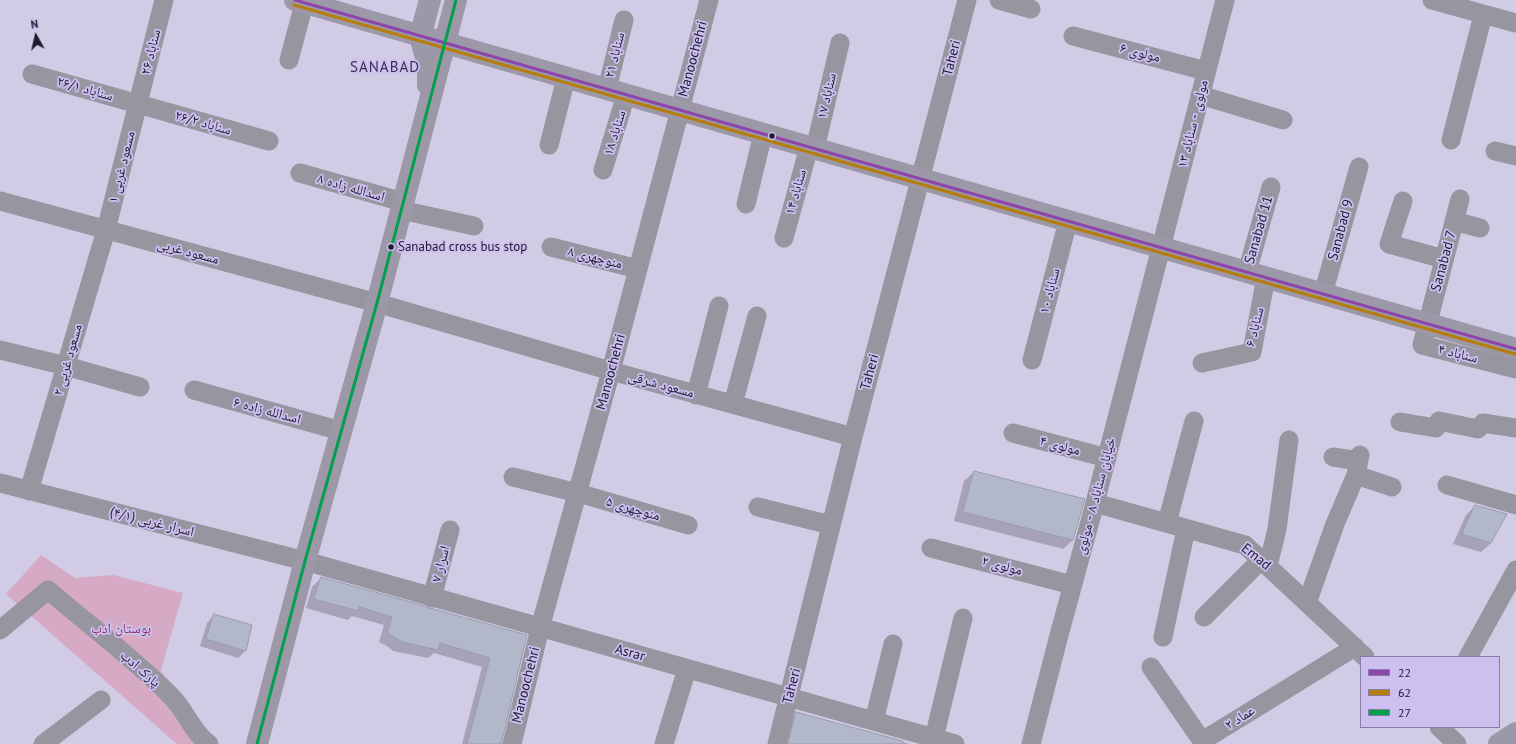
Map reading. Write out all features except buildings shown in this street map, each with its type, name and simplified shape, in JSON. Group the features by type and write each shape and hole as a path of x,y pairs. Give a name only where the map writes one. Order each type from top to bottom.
{"main road":[{"path":"428,110 428,64 420,37 430,0"},
{"path":"257,744 305,561 377,303 456,0"},
{"path":"301,1 420,37 1516,349"},
{"path":"1499,744 1516,733"}],"street":[{"name":"سناباد ۲۶","path":"138,104 164,0"},
{"name":"Manoochehri","path":"512,744 540,628 611,371 709,0"},
{"name":"Taheri","path":"777,744 853,437 967,0"},
{"path":"999,0 1031,9"},
{"name":"مولوی - سناباد ۱۳","path":"1161,248 1225,0"},
{"path":"1432,0 1516,23"},
{"path":"289,60 301,1"},
{"path":"1451,140 1483,15"},
{"name":"سناباد ۲۱","path":"616,92 624,20"},
{"name":"مولوی ۶","path":"1073,36 1206,71"},
{"name":"سناباد ۱۷","path":"812,148 840,43"},
{"name":"سناباد ۲۶/۱","path":"32,74 138,104"},
{"path":"549,145 566,78"},
{"name":"سناباد ۱۸","path":"603,170 616,92"},
{"path":"1200,95 1283,120"},
{"name":"سناباد ۲۶/۲","path":"138,104 269,141"},
{"name":"مسعود غربی ۱","path":"106,230 138,104"},
{"path":"746,204 763,134"},
{"name":"سناباد ۱۴","path":"784,238 812,148"},
{"path":"1495,151 1516,156"},
{"name":"Sanabad 9","path":"1323,294 1359,167"},
{"name":"اسدالله زاده ۸","path":"300,173 402,206 474,226"},
{"name":"Sanabad 11","path":"1256,275 1271,187"},
{"name":"Sanabad 7","path":"1427,324 1460,199"},
{"path":"1403,201 1389,244 1444,259"},
{"name":"مسعود غربی","path":"0,202 377,303"},
{"name":"سناباد ۱۰","path":"1032,360 1068,221"},
{"path":"1454,221 1480,228"},
{"name":"مسعود غربی ۲","path":"30,490 106,230"},
{"name":"منوچهری ۸","path":"551,247 638,269"},
{"name":"خیابان سناباد ۸ - مولوی","path":"1031,744 1161,248"},
{"name":"سناباد ۶","path":"1202,363 1252,352 1256,275"},
{"name":"مسعود شرقی","path":"377,303 696,395 853,437"},
{"path":"696,395 719,306"},
{"path":"733,404 757,316"},
{"name":"سناباد ۴","path":"1427,324 1422,345 1516,369"},
{"path":"0,350 66,366 140,387"},
{"name":"اسدالله زاده ۶","path":"194,390 341,431"},
{"path":"1167,523 1194,421"},
{"path":"1400,422 1436,428 1439,421 1478,429 1483,423 1516,428"},
{"name":"مولوی ۴","path":"1013,433 1107,458"},
{"path":"1204,617 1265,563 1277,529 1289,440"},
{"path":"1333,457 1358,464 1392,486"},
{"path":"1307,603 1358,464"},
{"name":"منوچهری ۵","path":"513,477 578,493 688,525"},
{"name":"اسرار غربی (۴/۱)","path":"0,483 305,561"},
{"path":"1447,485 1516,505"},
{"name":"Emad","path":"1095,503 1245,545 1360,652"},
{"path":"758,507 831,525"},
{"path":"1163,637 1186,528"},
{"name":"اسرار ۷","path":"432,598 450,530"},
{"name":"مولوی ۲","path":"931,548 1072,585"},
{"name":"Asrar","path":"305,561 955,744"},
{"path":"1469,656 1516,570"},
{"name":"پارک ادب","path":"0,630 48,590 173,698 201,738 209,744"},
{"path":"934,738 963,618"},
{"path":"874,720 893,644"},
{"name":"عماد ۲","path":"1151,667 1202,741 1360,652"},
{"path":"664,744 687,669"},
{"path":"43,744 101,700"},
{"path":"1440,728 1457,744"}],"green space":[{"name":"بوستان ادب","path":"41,555 75,578 113,575 183,593 161,670 188,730 215,744 177,744 6,594"}],"transit line":[{"name":"22","path":"295,0 1516,349"},
{"name":"27","path":"257,744 305,561 377,303 456,0"},
{"name":"62","path":"294,5 1515,354"}],"place":[{"name":"Sanabad cross bus stop","path":"391,247"}],"district":[{"name":"SANABAD","path":"385,68"}]}
